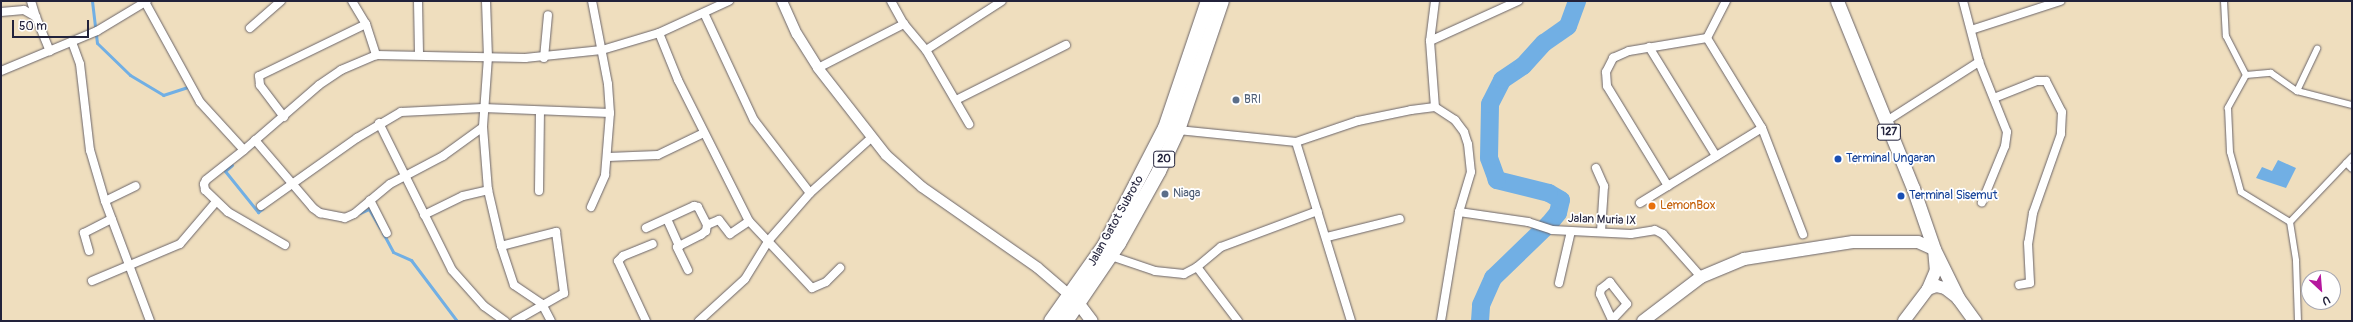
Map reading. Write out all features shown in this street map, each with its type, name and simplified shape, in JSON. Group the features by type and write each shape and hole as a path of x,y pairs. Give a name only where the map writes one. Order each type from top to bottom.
{"highway":[{"name":"Jalan Gatot Subroto","path":"1066,321 1075,300 1165,128 1208,1"},
{"name":"Jalan Gatot Subroto","path":"1051,321 1075,300 1111,256 1153,183 1178,130 1222,1"}],"main road":[{"name":"127","path":"1837,1 1913,188 1934,249 1958,298 1972,319"},
{"path":"1643,321 1701,277 1752,257 1853,242 1918,242 1934,249 1936,270 1928,289 1904,321"},
{"path":"1928,289 1936,286 1945,288 1958,298"},
{"path":"1075,300 1092,321"}],"street":[{"path":"31,1 50,51"},
{"path":"250,28 281,1"},
{"path":"352,1 366,24 376,55"},
{"path":"418,1 419,55"},
{"path":"486,1 488,57 483,128 488,190 501,246 514,285 542,304 551,321"},
{"path":"591,207 601,187 608,157 610,113 602,50 592,1"},
{"path":"285,245 245,224 216,203 205,190 206,180 284,117 330,77 376,55 544,58 602,50 659,34 729,1"},
{"path":"782,1 818,68 871,138 922,187 1038,268 1075,300"},
{"path":"891,1 904,24 926,50 969,124"},
{"path":"926,50 1002,1"},
{"path":"1435,1 1430,41 1435,107"},
{"path":"1430,41 1518,1"},
{"path":"1708,38 1726,1"},
{"path":"1962,1 1979,62 2006,125 2007,138 1982,202"},
{"path":"1971,30 2060,1"},
{"path":"2224,1 2226,36 2246,75"},
{"path":"1,71 98,31 146,2 200,102 241,152"},
{"path":"1,12 24,10 36,17"},
{"path":"704,13 754,120 810,193"},
{"path":"544,58 548,15"},
{"path":"284,117 260,85 259,76 366,24"},
{"path":"818,68 904,24"},
{"path":"659,34 704,133 749,221 769,240 813,289 826,282 840,268"},
{"path":"1668,186 1605,79 1606,72 1613,58 1629,51 1708,38"},
{"path":"1708,38 1762,128 1803,234"},
{"path":"72,42 80,64 87,137 105,201 150,321"},
{"path":"956,100 1066,45"},
{"path":"1649,47 1716,156"},
{"path":"2297,91 2317,49"},
{"path":"1885,122 1979,62"},
{"path":"2246,75 2271,72 2297,91 2352,105"},
{"path":"2246,75 2231,98 2227,116 2230,152 2241,192 2290,222 2296,262 2298,321"},
{"path":"1994,98 2037,81 2046,81 2062,112 2061,134 2033,213 2028,243 2030,283 2019,285"},
{"path":"1178,130 1296,142 1368,118 1435,107 1461,126 1468,144 1471,172 1459,212 1440,321"},
{"path":"261,206 379,123 392,115 409,110 484,108 610,113"},
{"path":"539,191 540,111"},
{"path":"379,123 452,270 484,306 505,321"},
{"path":"255,140 313,208 337,218 354,214 370,200 404,176 442,156 483,128"},
{"path":"1640,203 1762,128"},
{"path":"608,157 658,155 704,133"},
{"path":"699,321 741,283 769,240 810,193 871,138"},
{"path":"1296,142 1327,237 1352,321"},
{"path":"2290,222 2352,157"},
{"path":"2346,163 2352,169"},
{"path":"1596,168 1604,186 1601,231"},
{"path":"105,201 136,186"},
{"path":"424,215 472,192 488,190"},
{"path":"370,200 387,233"},
{"path":"92,281 180,244 216,203"},
{"path":"646,228 697,206 707,225 706,231 679,246"},
{"path":"1111,256 1167,274 1184,274 1198,267 1220,247 1318,211"},
{"name":"Jalan Muria IX","path":"1459,212 1528,222 1552,230 1601,231 1638,234 1655,230 1663,234 1701,277"},
{"path":"667,219 679,246 677,247 688,270"},
{"path":"1327,237 1400,219"},
{"path":"89,252 84,233 112,220"},
{"path":"707,225 719,220 730,234 749,221"},
{"path":"1559,283 1571,231"},
{"path":"501,246 556,232 565,291 515,321"},
{"path":"646,321 618,261 623,256 653,244"},
{"path":"1198,267 1238,321"}],"water":[{"path":"2278,160 2296,168 2286,188 2256,178 2262,167 2272,171"}],"waterway":[{"path":"92,1 97,43 130,75 163,95 188,87 190,88"},
{"path":"1480,321 1481,305 1493,278 1549,224 1558,213 1561,200 1549,193 1497,180 1489,158 1490,104 1502,80 1523,66 1544,43 1568,26 1577,1"},
{"path":"232,165 225,171 258,212 263,208"},
{"path":"360,213 369,209 380,228"},
{"path":"383,233 393,252 411,260 457,321"}],"place":[{"name":"BRI","path":"1236,100"},
{"name":"Terminal Ungaran","path":"1838,159"},
{"name":"Niaga","path":"1165,194"},
{"name":"Terminal Sisemut","path":"1901,196"},
{"name":"LemonBox","path":"1652,206"}]}
